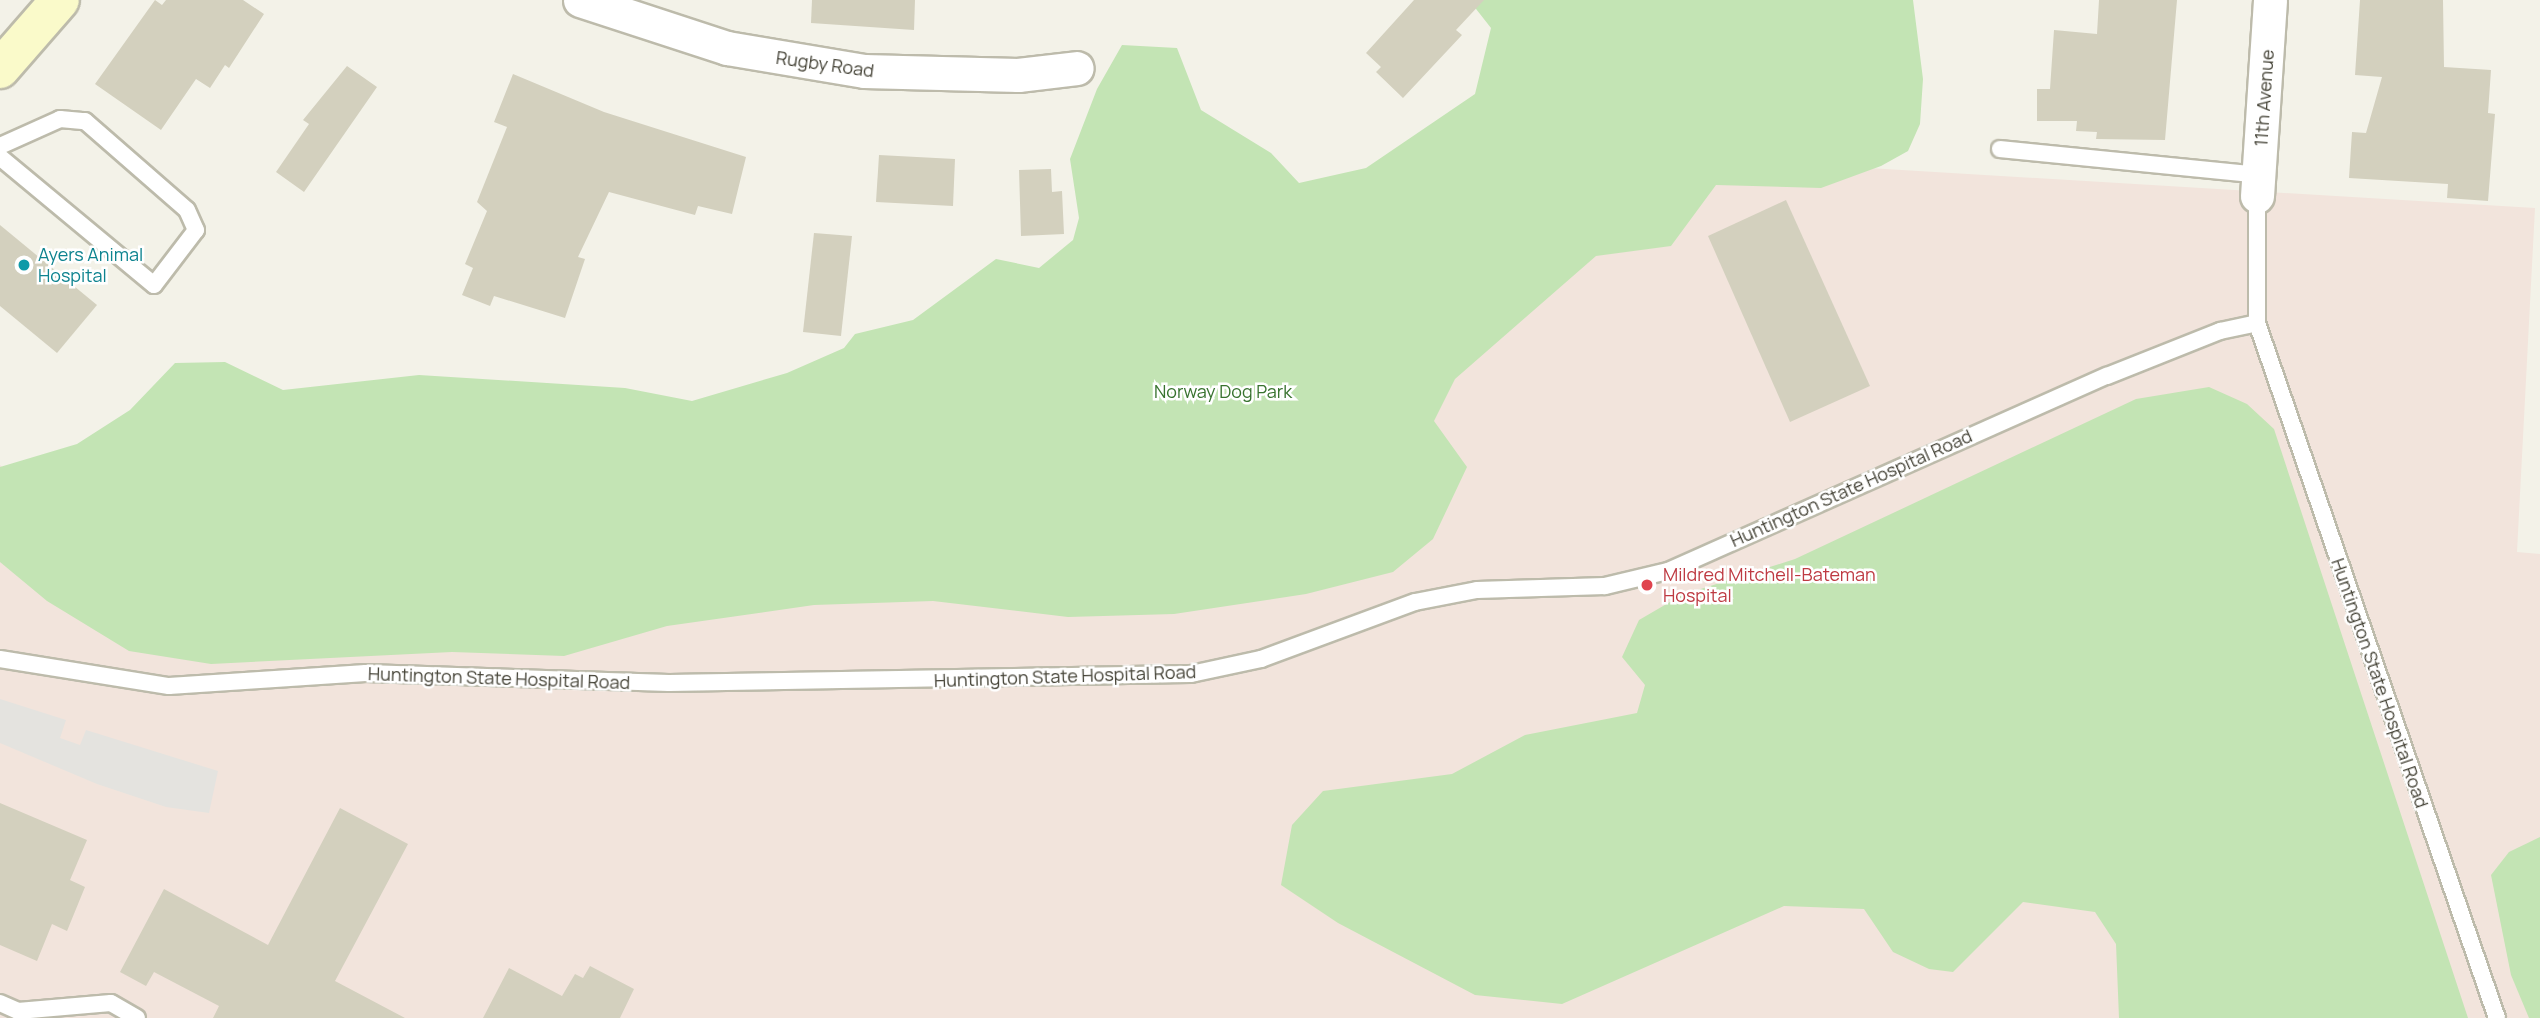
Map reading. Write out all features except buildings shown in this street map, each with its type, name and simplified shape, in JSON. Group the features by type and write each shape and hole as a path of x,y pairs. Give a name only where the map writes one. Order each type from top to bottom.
{"main road":[{"path":"0,69 60,0"}],"street":[{"name":"Rugby Road","path":"580,0 727,48 839,68 942,76 1077,68"},
{"name":"11th Avenue","path":"2258,186 2270,0"}],"lane":[{"path":"0,146 60,119 85,121 187,210 196,230 154,285 0,157"},
{"path":"2000,149 2258,186 2257,323"},
{"name":"Huntington State Hospital Road","path":"0,659 169,686 366,673 669,683 1010,680 1213,671 1415,602 1476,590 1605,586 1668,571 2118,372 2220,331 2257,323 2497,1018"},
{"path":"0,1003 18,1011 111,1003 137,1018"}],"shaded area":[{"name":"Mildred Mitchell-Bateman Hospital","path":"1518,147 2535,208 2517,552 2540,554 2540,1018 0,1018 0,465 154,611 1371,405"},
{"path":"0,699 66,720 60,738 80,745 86,730 218,771 209,813 166,807 97,784 0,743"}],"green space":[{"name":"Norway Dog Park","path":"1469,0 1913,0 1923,79 1920,124 1908,151 1881,166 1821,188 1716,185 1671,246 1596,256 1455,379 1434,421 1467,467 1433,539 1393,572 1306,594 1174,614 1068,617 933,601 814,605 667,626 564,656 452,652 211,664 129,651 47,601 0,562 0,467 77,444 130,410 175,363 225,362 283,390 419,375 625,388 692,401 787,373 844,348 855,334 913,320 996,259 1039,268 1073,240 1079,218 1070,159 1097,89 1122,45 1177,48 1201,110 1271,153 1299,183 1366,168 1475,94 1491,28"},
{"path":"2209,387 2247,404 2274,429 2468,1018 2119,1018 2116,944 2095,912 2023,902 1953,972 1929,969 1893,952 1864,909 1784,906 1562,1004 1475,995 1338,923 1281,885 1292,825 1323,791 1452,774 1525,735 1637,713 1645,685 1622,657 1639,620 1682,595 1795,559 2136,399"},
{"path":"2540,837 2540,1018 2529,1018 2511,975 2491,875 2509,852"}],"place":[{"name":"Ayers Animal Hospital","path":"24,265"},
{"name":"Mildred Mitchell-Bateman Hospital","path":"1647,585"}]}
